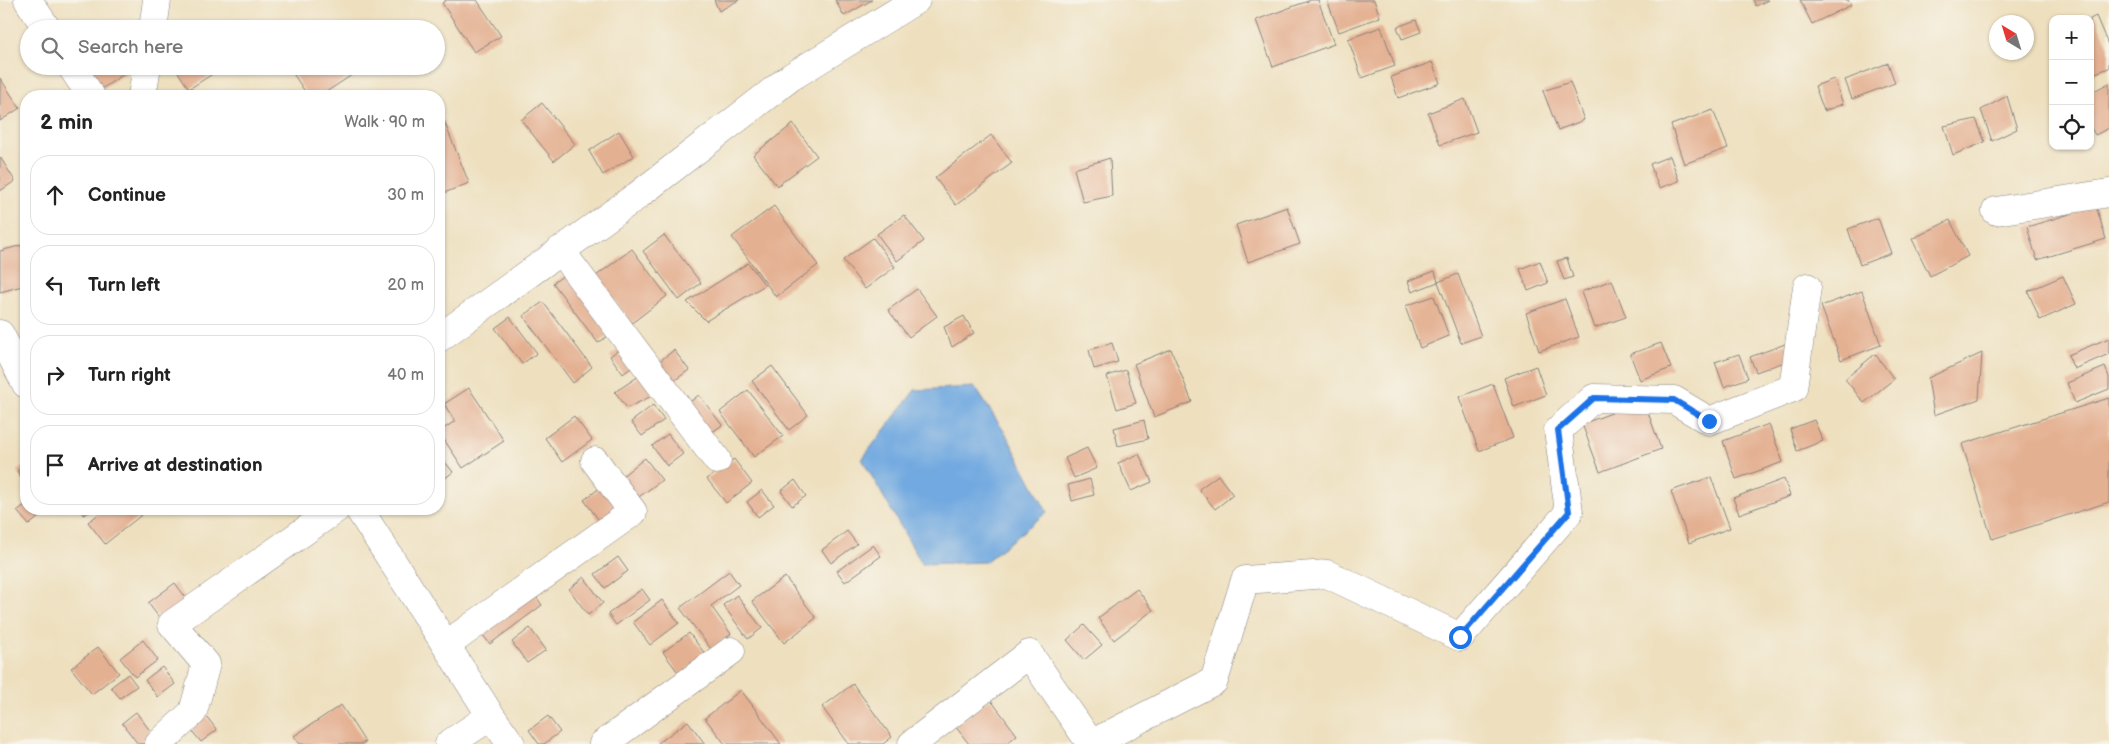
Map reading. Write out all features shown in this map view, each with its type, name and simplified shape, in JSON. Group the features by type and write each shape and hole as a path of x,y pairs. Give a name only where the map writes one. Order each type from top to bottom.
{"street":[{"path":"28,0 41,20"},
{"path":"154,20 157,0"},
{"path":"445,334 637,196 791,77 916,0"},
{"path":"77,75 87,90"},
{"path":"143,90 146,75"},
{"path":"1996,211 2109,193"},
{"path":"560,250 717,460"},
{"path":"917,742 1029,654 1091,744 1214,681 1245,580 1327,574 1460,637 1569,512 1558,430 1594,398 1674,400 1709,421 1793,388 1807,287"},
{"path":"0,334 20,372"},
{"path":"446,645 633,512 595,461"},
{"path":"159,744 193,712 206,664 172,624 327,515"},
{"path":"363,515 491,716 511,744"},
{"path":"603,744 731,651"},
{"path":"449,744 491,716"}],"water":[{"path":"975,387 1007,436 1047,512 985,562 922,564 862,459 915,390"}],"building":[{"path":"446,0 477,0 501,36 474,52 442,3"},
{"path":"714,0 739,0 719,11"},
{"path":"835,0 872,0 844,16"},
{"path":"1311,0 1318,0 1334,44 1273,67 1256,20"},
{"path":"1327,0 1374,0 1380,17 1339,32"},
{"path":"1753,0 1768,0 1756,6"},
{"path":"1800,0 1848,0 1851,5 1812,24"},
{"path":"2096,16 2109,47 2109,68 2094,74 2094,60 2094,17"},
{"path":"1416,20 1421,32 1402,39 1397,27"},
{"path":"1381,27 1395,66 1362,78 1348,39"},
{"path":"1432,62 1440,83 1398,98 1391,77"},
{"path":"1888,63 1895,83 1852,99 1845,80"},
{"path":"81,75 122,75 100,90 91,90"},
{"path":"180,75 211,75 189,89"},
{"path":"294,75 352,75 329,90 304,90"},
{"path":"0,78 20,108 0,121"},
{"path":"1834,79 1843,104 1824,111 1815,86"},
{"path":"1570,82 1584,120 1558,130 1543,91"},
{"path":"2109,83 2109,128 2095,135 2094,133 2094,91"},
{"path":"2007,96 2017,129 1992,141 1981,110"},
{"path":"1465,99 1477,132 1440,145 1428,113"},
{"path":"542,103 575,144 554,161 521,120"},
{"path":"1713,110 1728,148 1684,164 1671,125"},
{"path":"1976,119 1985,142 1953,155 1944,126"},
{"path":"445,123 469,183 445,193"},
{"path":"793,124 817,156 777,186 753,155"},
{"path":"619,131 634,156 603,175 589,151"},
{"path":"991,135 1012,163 956,205 935,178"},
{"path":"1670,156 1679,181 1659,188 1650,164"},
{"path":"0,157 15,181 0,191"},
{"path":"1110,158 1112,196 1083,202 1074,169"},
{"path":"774,206 818,265 776,297 732,237"},
{"path":"2096,206 2106,239 2037,260 2027,227"},
{"path":"1287,207 1300,244 1248,262 1236,225"},
{"path":"904,215 924,241 897,261 877,234"},
{"path":"1878,218 1891,253 1860,265 1848,229"},
{"path":"1950,220 1968,256 1930,276 1912,239"},
{"path":"664,235 701,283 679,300 643,251"},
{"path":"873,238 895,267 865,289 843,260"},
{"path":"20,246 20,287 0,292 0,251"},
{"path":"632,249 667,296 632,323 596,276"},
{"path":"1567,258 1573,277 1564,280 1557,261"},
{"path":"1540,261 1548,283 1528,291 1520,269"},
{"path":"748,263 765,285 706,321 687,302"},
{"path":"577,266 622,326 598,343 553,283"},
{"path":"1435,271 1438,282 1412,292 1408,281"},
{"path":"1458,274 1481,336 1461,343 1438,282"},
{"path":"2063,276 2076,304 2040,320 2028,291"},
{"path":"1612,280 1626,317 1594,328 1581,292"},
{"path":"917,289 937,316 909,337 888,310"},
{"path":"1862,291 1881,345 1841,360 1821,306"},
{"path":"1434,296 1449,336 1420,348 1405,306"},
{"path":"1565,299 1579,337 1539,351 1526,313"},
{"path":"543,302 592,367 573,383 523,316"},
{"path":"964,316 974,333 952,347 944,327"},
{"path":"510,317 537,353 522,364 495,328"},
{"path":"639,335 652,352 623,374 610,356"},
{"path":"2109,338 2109,354 2074,369 2068,355"},
{"path":"1796,340 1802,356 1756,372 1750,357"},
{"path":"1112,343 1118,362 1094,369 1089,350"},
{"path":"1661,343 1671,368 1640,380 1630,354"},
{"path":"1171,349 1192,402 1154,417 1134,364"},
{"path":"674,350 689,370 667,386 652,367"},
{"path":"1982,353 1979,399 1934,415 1928,378"},
{"path":"1739,354 1748,378 1724,387 1715,362"},
{"path":"1875,354 1894,379 1864,403 1845,379"},
{"path":"772,366 808,415 789,430 752,381"},
{"path":"1536,366 1546,395 1514,407 1504,378"},
{"path":"2105,367 2109,377 2109,389 2075,403 2067,383"},
{"path":"651,368 660,392 627,408 615,392"},
{"path":"1126,370 1136,403 1117,409 1107,376"},
{"path":"1493,384 1513,438 1479,451 1459,397"},
{"path":"469,388 504,441 463,468 445,441 445,428 455,421 445,403"},
{"path":"748,390 783,436 754,457 720,412"},
{"path":"699,395 722,425 707,436 684,406"},
{"path":"2109,398 2109,502 1992,539 1962,444"},
{"path":"1644,401 1661,449 1600,472 1582,424"},
{"path":"653,405 664,420 642,436 631,422"},
{"path":"574,416 592,440 562,462 545,438"},
{"path":"1144,420 1148,439 1118,446 1114,428"},
{"path":"1814,420 1823,441 1797,451 1790,429"},
{"path":"1769,424 1783,462 1736,479 1723,441"},
{"path":"668,434 683,454 667,466 652,446"},
{"path":"1087,448 1097,468 1074,478 1065,458"},
{"path":"1139,454 1152,482 1131,491 1118,463"},
{"path":"645,458 662,480 632,502 616,481"},
{"path":"734,459 752,483 726,503 707,479"},
{"path":"445,462 453,472 445,478"},
{"path":"1218,475 1233,495 1215,509 1199,489"},
{"path":"1711,477 1730,528 1689,543 1671,491"},
{"path":"1090,479 1094,495 1072,501 1068,485"},
{"path":"1784,479 1790,496 1739,514 1733,498"},
{"path":"795,480 806,496 792,506 781,491"},
{"path":"605,484 622,507 601,523 584,500"},
{"path":"762,490 774,505 758,517 747,502"},
{"path":"20,515 42,515 29,525"},
{"path":"98,515 141,515 105,544 88,522"},
{"path":"847,531 857,544 831,563 822,550"},
{"path":"873,545 881,556 845,582 837,571"},
{"path":"618,557 628,571 605,588 595,574"},
{"path":"729,571 739,585 711,606 731,634 711,649 680,608"},
{"path":"584,577 603,603 588,615 569,589"},
{"path":"785,577 816,618 784,643 752,601"},
{"path":"175,583 201,618 175,638 148,603"},
{"path":"527,584 542,605 490,644 474,624"},
{"path":"642,589 650,600 616,625 608,614"},
{"path":"1137,589 1153,610 1114,640 1098,618"},
{"path":"737,595 762,628 748,639 723,605"},
{"path":"662,600 679,623 650,645 633,622"},
{"path":"1084,625 1102,645 1084,660 1067,640"},
{"path":"530,628 546,650 527,663 512,642"},
{"path":"689,633 706,655 680,675 663,652"},
{"path":"143,640 158,660 135,677 120,658"},
{"path":"98,647 119,673 92,694 71,668"},
{"path":"162,667 175,684 158,697 145,680"},
{"path":"128,674 137,686 120,698 111,687"},
{"path":"853,684 892,737 883,744 849,744 822,707"},
{"path":"741,690 781,744 725,744 705,718"},
{"path":"990,699 1017,735 1006,744 969,744 955,726"},
{"path":"341,705 365,742 361,744 300,744 294,736"},
{"path":"199,707 217,730 201,742 183,720"},
{"path":"136,712 154,736 144,744 138,744 122,723"},
{"path":"548,716 560,732 544,744 539,744 529,730"},
{"path":"688,721 705,744 657,744"}],"route":[{"path":"1460,637 1569,512 1558,430 1594,398 1674,400 1709,421"}]}
